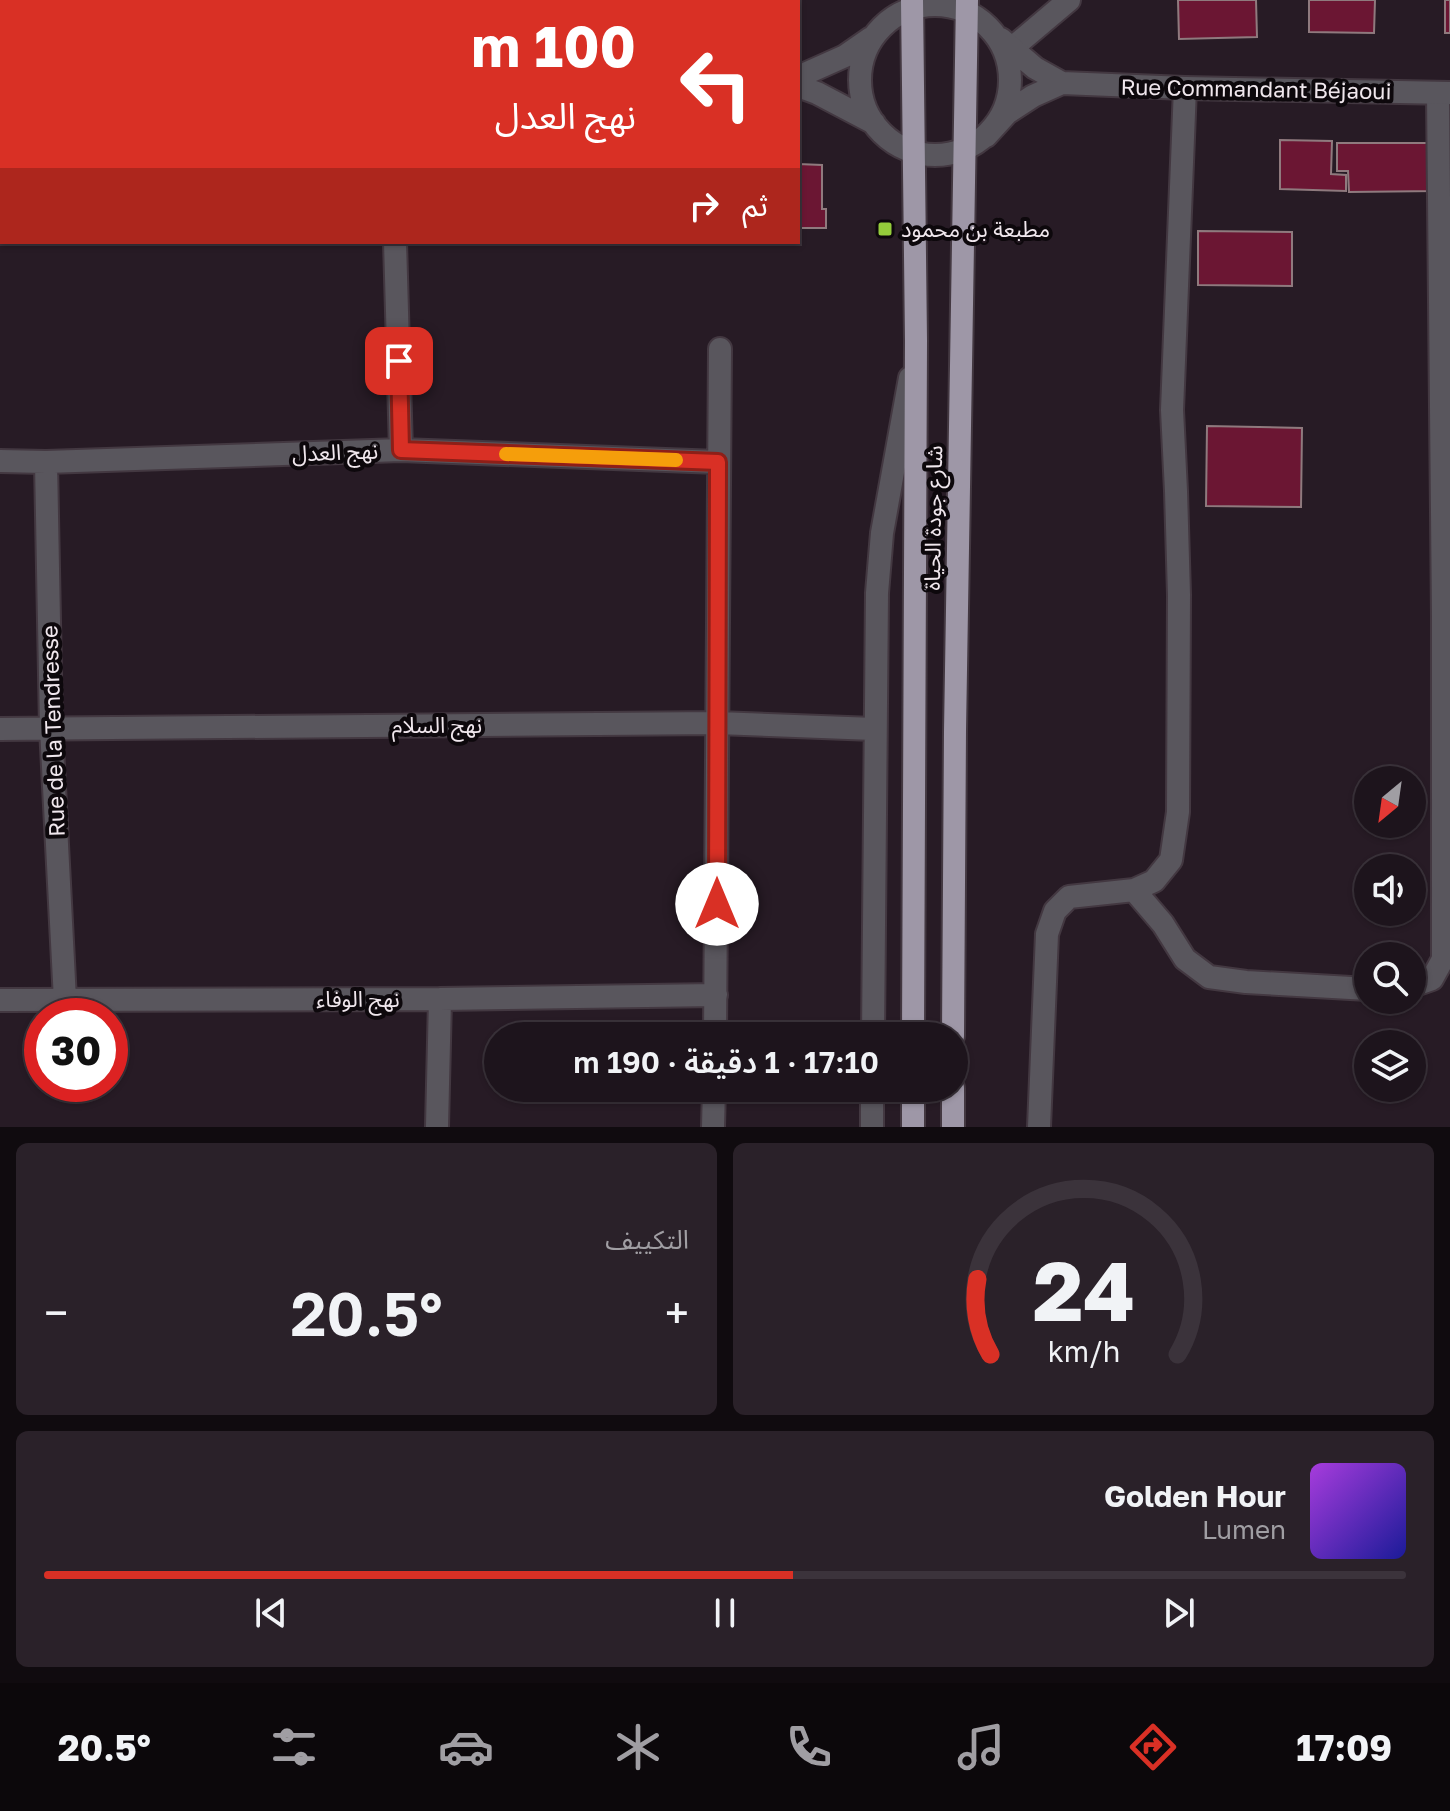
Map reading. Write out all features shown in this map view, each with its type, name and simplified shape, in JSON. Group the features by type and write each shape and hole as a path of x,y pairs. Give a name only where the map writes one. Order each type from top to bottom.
{"highway":[{"name":"شارع جودة الحياة","path":"912,4 916,341 913,1022"},
{"name":"شارع جودة الحياة","path":"953,1022 967,6"},
{"path":"913,1102 913,1127"},
{"path":"953,1102 953,1127"}],"street":[{"path":"1011,49 1069,0"},
{"path":"800,76 845,56 912,4 940,4 967,6 1011,49 1035,68 1062,83"},
{"path":"986,136 1004,112 1010,83 1006,53 990,28"},
{"path":"872,38 862,58 859,81 863,103 874,123 891,141 914,152 940,155 966,149 986,136 1007,113 1033,96 1062,83"},
{"name":"Rue Commandant Béjaoui","path":"1062,83 1444,93"},
{"path":"800,87 874,123"},
{"path":"1039,1127 1047,934 1055,911 1069,897 1134,890 1154,881 1171,860 1178,812 1179,595 1172,410 1185,88"},
{"path":"1426,981 1432,979 1443,959 1444,93"},
{"path":"395,244 401,450"},
{"path":"873,1022 877,593 882,533 916,341"},
{"path":"715,1022 720,349"},
{"name":"نهج العدل","path":"0,461 401,450 718,462"},
{"name":"Rue de la Tendresse","path":"46,462 51,728 65,998"},
{"name":"نهج السلام","path":"0,729 718,723 874,729"},
{"path":"1134,890 1163,924 1185,959 1209,977 1354,988"},
{"name":"نهج الوفاء","path":"128,1000 716,995"},
{"path":"437,1127 440,999"},
{"name":"نهج الوفاء","path":"0,1000 24,1000"},
{"path":"713,1127 714,1102"},
{"path":"872,1102 872,1127"}],"building":[{"path":"1178,0 1256,0 1257,37 1179,39"},
{"path":"1309,0 1375,0 1374,33 1309,32"},
{"path":"1445,0 1450,0 1450,33 1445,33"},
{"path":"1280,140 1332,141 1331,174 1346,175 1346,191 1280,189"},
{"path":"1337,143 1432,143 1436,191 1349,192 1348,171 1337,171"},
{"path":"800,164 822,165 822,209 826,209 826,228 801,228"},
{"path":"1198,231 1292,232 1292,286 1198,285"},
{"path":"1207,426 1302,428 1301,507 1206,506"}],"slow traffic":[{"path":"506,454 676,460"}],"place":[{"name":"مطبعة بن محمود","path":"885,229"}],"route":[{"path":"399,361 401,450 718,462 717,904"}]}
